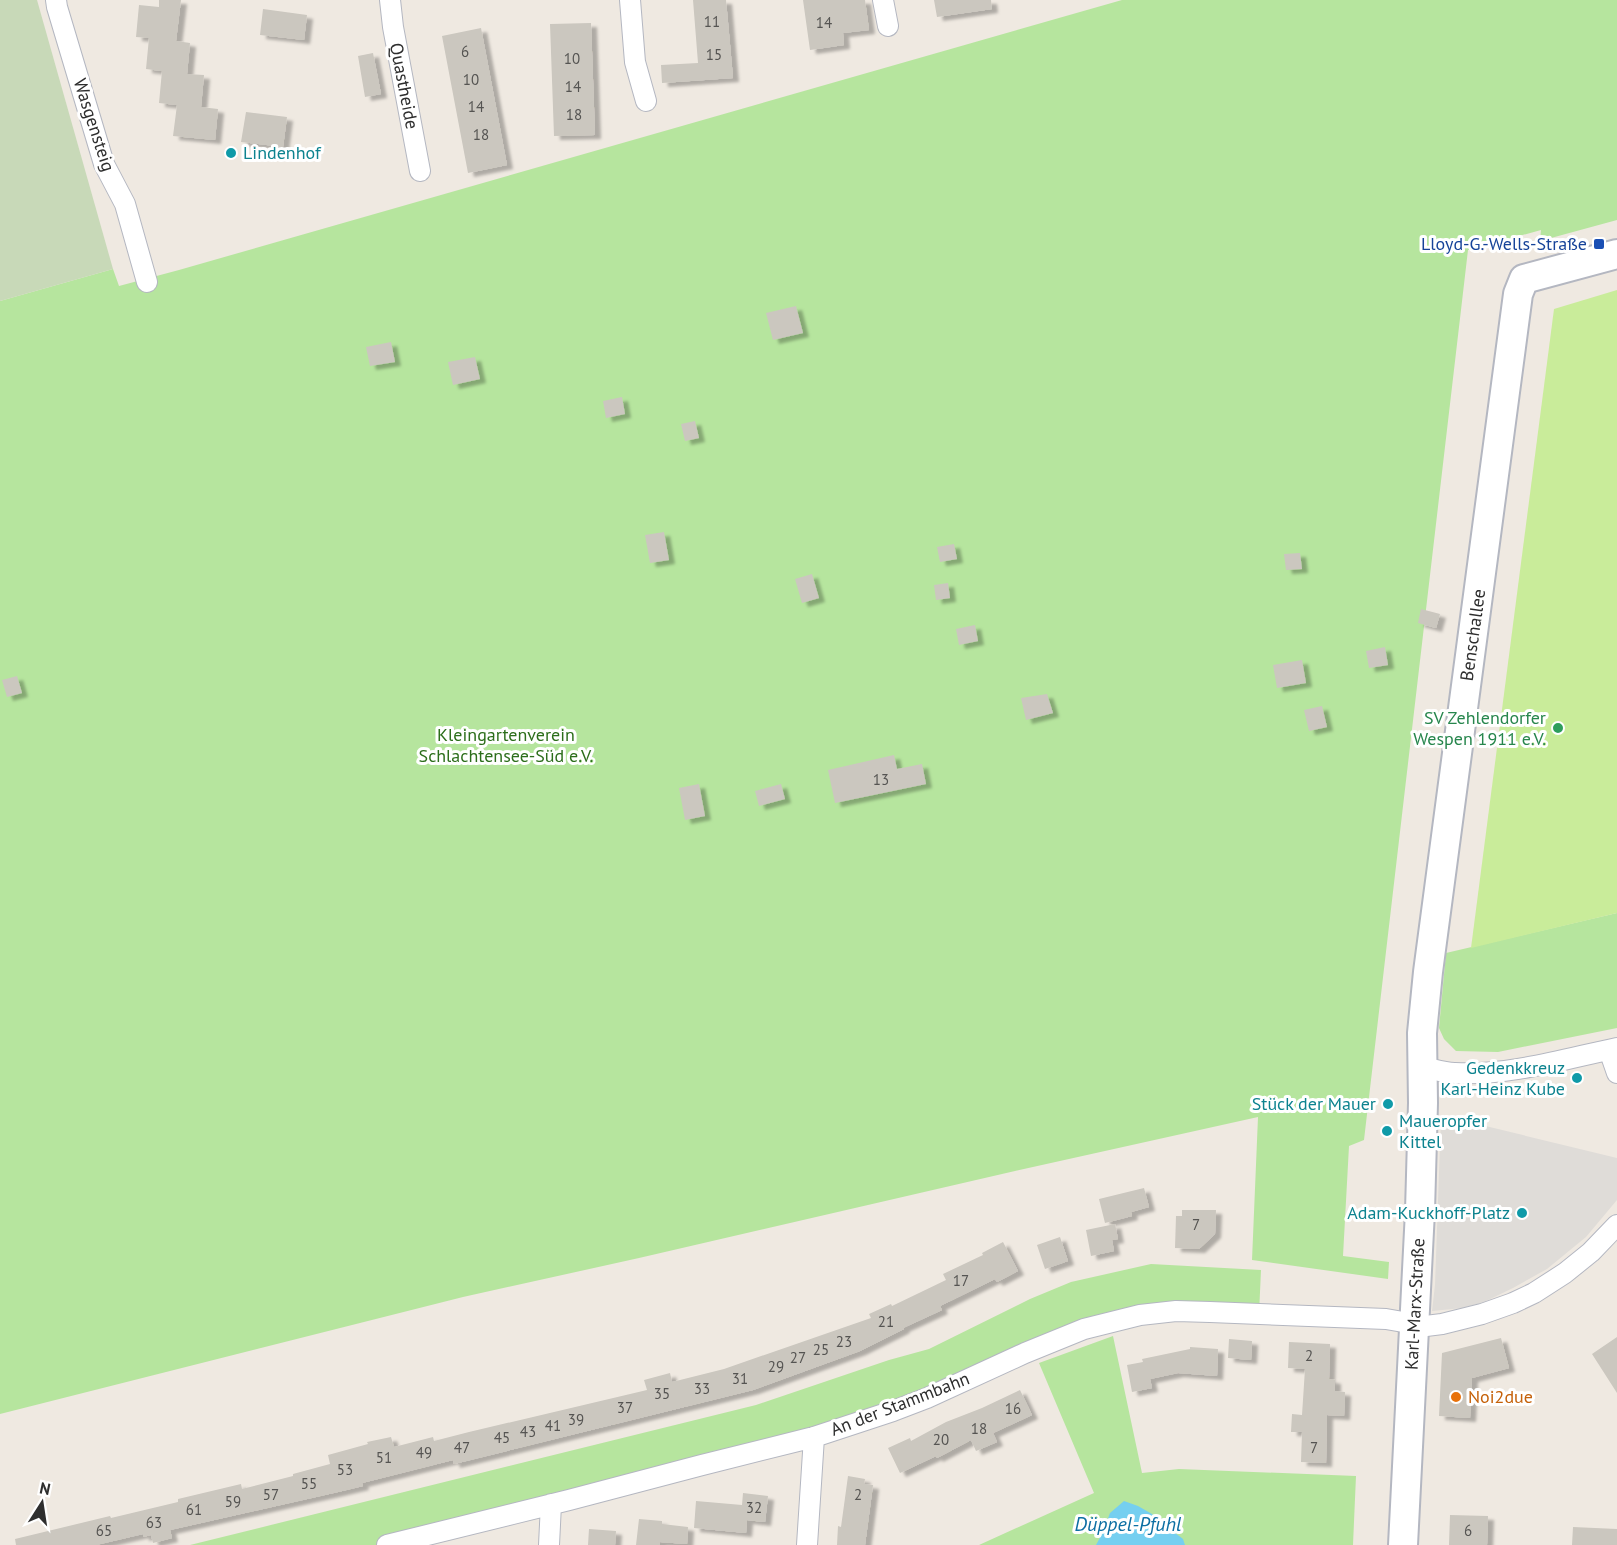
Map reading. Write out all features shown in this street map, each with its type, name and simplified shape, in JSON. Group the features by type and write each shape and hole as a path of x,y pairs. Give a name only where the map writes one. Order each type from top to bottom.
{"street":[{"name":"Wasgensteig","path":"56,0 104,164 125,204 147,282"},
{"name":"Quastheide","path":"390,0 420,171"},
{"path":"630,0 635,62 646,101"},
{"path":"883,0 888,26"},
{"name":"Benschallee","path":"1423,1028 1429,960 1518,294 1524,279 1617,255"},
{"name":"Karl-Marx-Straße","path":"1403,1545 1421,1189 1423,1028"},
{"path":"1423,1067 1452,1073 1476,1074 1523,1068 1613,1049 1617,1073"},
{"name":"An der Stammbahn","path":"387,1545 814,1437 927,1398 1084,1329 1140,1314 1176,1311 1386,1319 1426,1326 1482,1314 1534,1293 1565,1273 1591,1252 1617,1225"},
{"path":"807,1545 814,1437"},
{"path":"549,1545 551,1504"}],"green space":[{"path":"0,0 37,0 113,269 0,301"},
{"name":"Kleingartenverein Schlachtensee-Süd e.V.","path":"1122,0 1617,0 1617,220 1540,241 1541,230 1468,250 1364,1140 1349,1146 1343,1256 1389,1262 1388,1279 1252,1260 1258,1117 463,1297 0,1414 0,301 113,269 119,286 179,270"},
{"name":"SV Zehlendorfer Wespen 1911 e.V.","path":"1617,290 1617,913 1471,948 1554,309"},
{"path":"1617,913 1617,1028 1498,1052 1456,1051 1444,1039 1439,1028 1446,953"},
{"path":"1151,1264 1261,1270 1259,1314 1140,1315 927,1398 387,1545 190,1545 756,1405 889,1360 929,1349 1030,1299 1071,1282"},
{"path":"1113,1336 1142,1473 1179,1469 1356,1476 1353,1545 979,1545 1094,1493 1039,1363"}],"shaded area":[{"name":"Adam-Kuckhoff-Platz","path":"1441,1117 1617,1158 1617,1200 1586,1237 1547,1269 1484,1302 1463,1308 1432,1311"}],"water":[{"name":"Düppel-Pfuhl","path":"1124,1501 1152,1514 1183,1539 1185,1545 1096,1545 1110,1513"}],"building":[{"path":"159,0 181,0 176,41 190,43 187,74 204,75 201,107 218,109 215,140 173,136 177,105 159,103 162,71 146,69 149,38 136,37 139,5 159,7"},
{"path":"693,0 726,0 733,78 662,83 661,65 698,63"},
{"path":"803,0 865,0 869,30 843,33 844,45 810,50"},
{"path":"934,0 991,0 992,9 937,17"},
{"path":"263,9 307,15 304,40 260,35"},
{"path":"591,23 595,135 554,136 550,24"},
{"path":"481,28 507,165 468,173 442,36"},
{"path":"373,53 381,94 365,97 358,56"},
{"path":"246,112 287,117 283,147 241,142"},
{"path":"796,306 803,333 773,340 766,313"},
{"path":"391,342 395,362 370,366 366,347"},
{"path":"475,357 480,379 453,385 448,362"},
{"path":"622,397 625,414 606,418 603,401"},
{"path":"695,421 699,438 685,441 681,424"},
{"path":"664,532 669,560 650,563 645,535"},
{"path":"954,544 957,559 940,562 937,547"},
{"path":"1300,553 1302,569 1286,570 1284,554"},
{"path":"812,574 819,598 802,603 795,579"},
{"path":"948,583 950,598 936,600 934,585"},
{"path":"1421,609 1440,614 1436,628 1418,623"},
{"path":"975,625 978,641 959,645 956,629"},
{"path":"1385,647 1388,665 1369,668 1366,651"},
{"path":"1302,660 1306,683 1277,688 1273,665"},
{"path":"17,676 22,693 7,697 2,680"},
{"path":"1047,694 1053,713 1026,720 1021,698"},
{"path":"1322,706 1327,727 1309,731 1304,710"},
{"path":"894,755 897,769 922,764 926,784 835,803 828,770"},
{"path":"699,784 705,816 685,820 679,788"},
{"path":"781,784 785,799 759,806 755,791"},
{"path":"1144,1188 1149,1207 1131,1212 1132,1216 1105,1223 1099,1199"},
{"path":"1182,1210 1216,1210 1215,1234 1199,1249 1175,1248 1176,1216 1182,1216"},
{"path":"1115,1224 1118,1239 1112,1240 1114,1251 1091,1256 1086,1230"},
{"path":"1060,1237 1068,1261 1045,1269 1037,1245"},
{"path":"1003,1242 1018,1271 997,1282 995,1279 940,1306 942,1310 860,1351 753,1390 454,1464 453,1460 362,1483 363,1486 170,1530 172,1538 153,1543 151,1535 143,1537 143,1534 96,1545 16,1545 15,1539 178,1502 178,1499 241,1484 242,1489 293,1476 293,1474 330,1464 328,1455 368,1444 367,1442 391,1437 394,1447 433,1437 434,1441 647,1390 644,1380 670,1373 672,1382 724,1369 871,1318 869,1314 891,1304 892,1306 946,1280 943,1274 983,1255 982,1253"},
{"path":"1617,1337 1617,1393 1592,1354"},
{"name":"Noi2due","path":"1501,1338 1509,1368 1472,1378 1470,1418 1439,1416 1442,1353"},
{"path":"1229,1339 1252,1341 1251,1360 1228,1358"},
{"path":"1289,1342 1330,1344 1329,1379 1335,1380 1335,1391 1345,1392 1344,1416 1327,1415 1326,1463 1301,1462 1302,1432 1291,1432 1292,1414 1302,1415 1305,1369 1288,1368"},
{"path":"1190,1347 1218,1349 1217,1376 1178,1373 1150,1379 1152,1388 1132,1392 1127,1365 1143,1362 1142,1359 1190,1349"},
{"path":"1020,1390 1032,1415 993,1433 997,1442 976,1451 971,1440 937,1458 936,1456 900,1473 888,1448 910,1438 911,1441 946,1422"},
{"path":"848,1476 865,1479 864,1484 873,1485 865,1545 837,1545 838,1526 841,1527"},
{"path":"743,1493 768,1496 765,1522 747,1520 746,1533 694,1528 696,1501 742,1505"},
{"path":"1450,1515 1488,1516 1487,1545 1449,1545"},
{"path":"639,1519 688,1527 687,1544 660,1542 660,1545 636,1545"},
{"path":"1573,1527 1617,1529 1617,1545 1572,1545"},
{"path":"589,1529 616,1531 615,1545 588,1545"}],"place":[{"name":"Lindenhof","path":"231,153"},
{"name":"Lloyd-G.-Wells-Straße","path":"1599,244"},
{"name":"SV Zehlendorfer Wespen 1911 e.V.","path":"1558,728"},
{"name":"Gedenkkreuz Karl-Heinz Kube","path":"1577,1078"},
{"name":"Stück der Mauer","path":"1388,1104"},
{"name":"Maueropfer Kittel","path":"1387,1131"},
{"name":"Adam-Kuckhoff-Platz","path":"1522,1213"},
{"name":"Noi2due","path":"1456,1397"}]}
